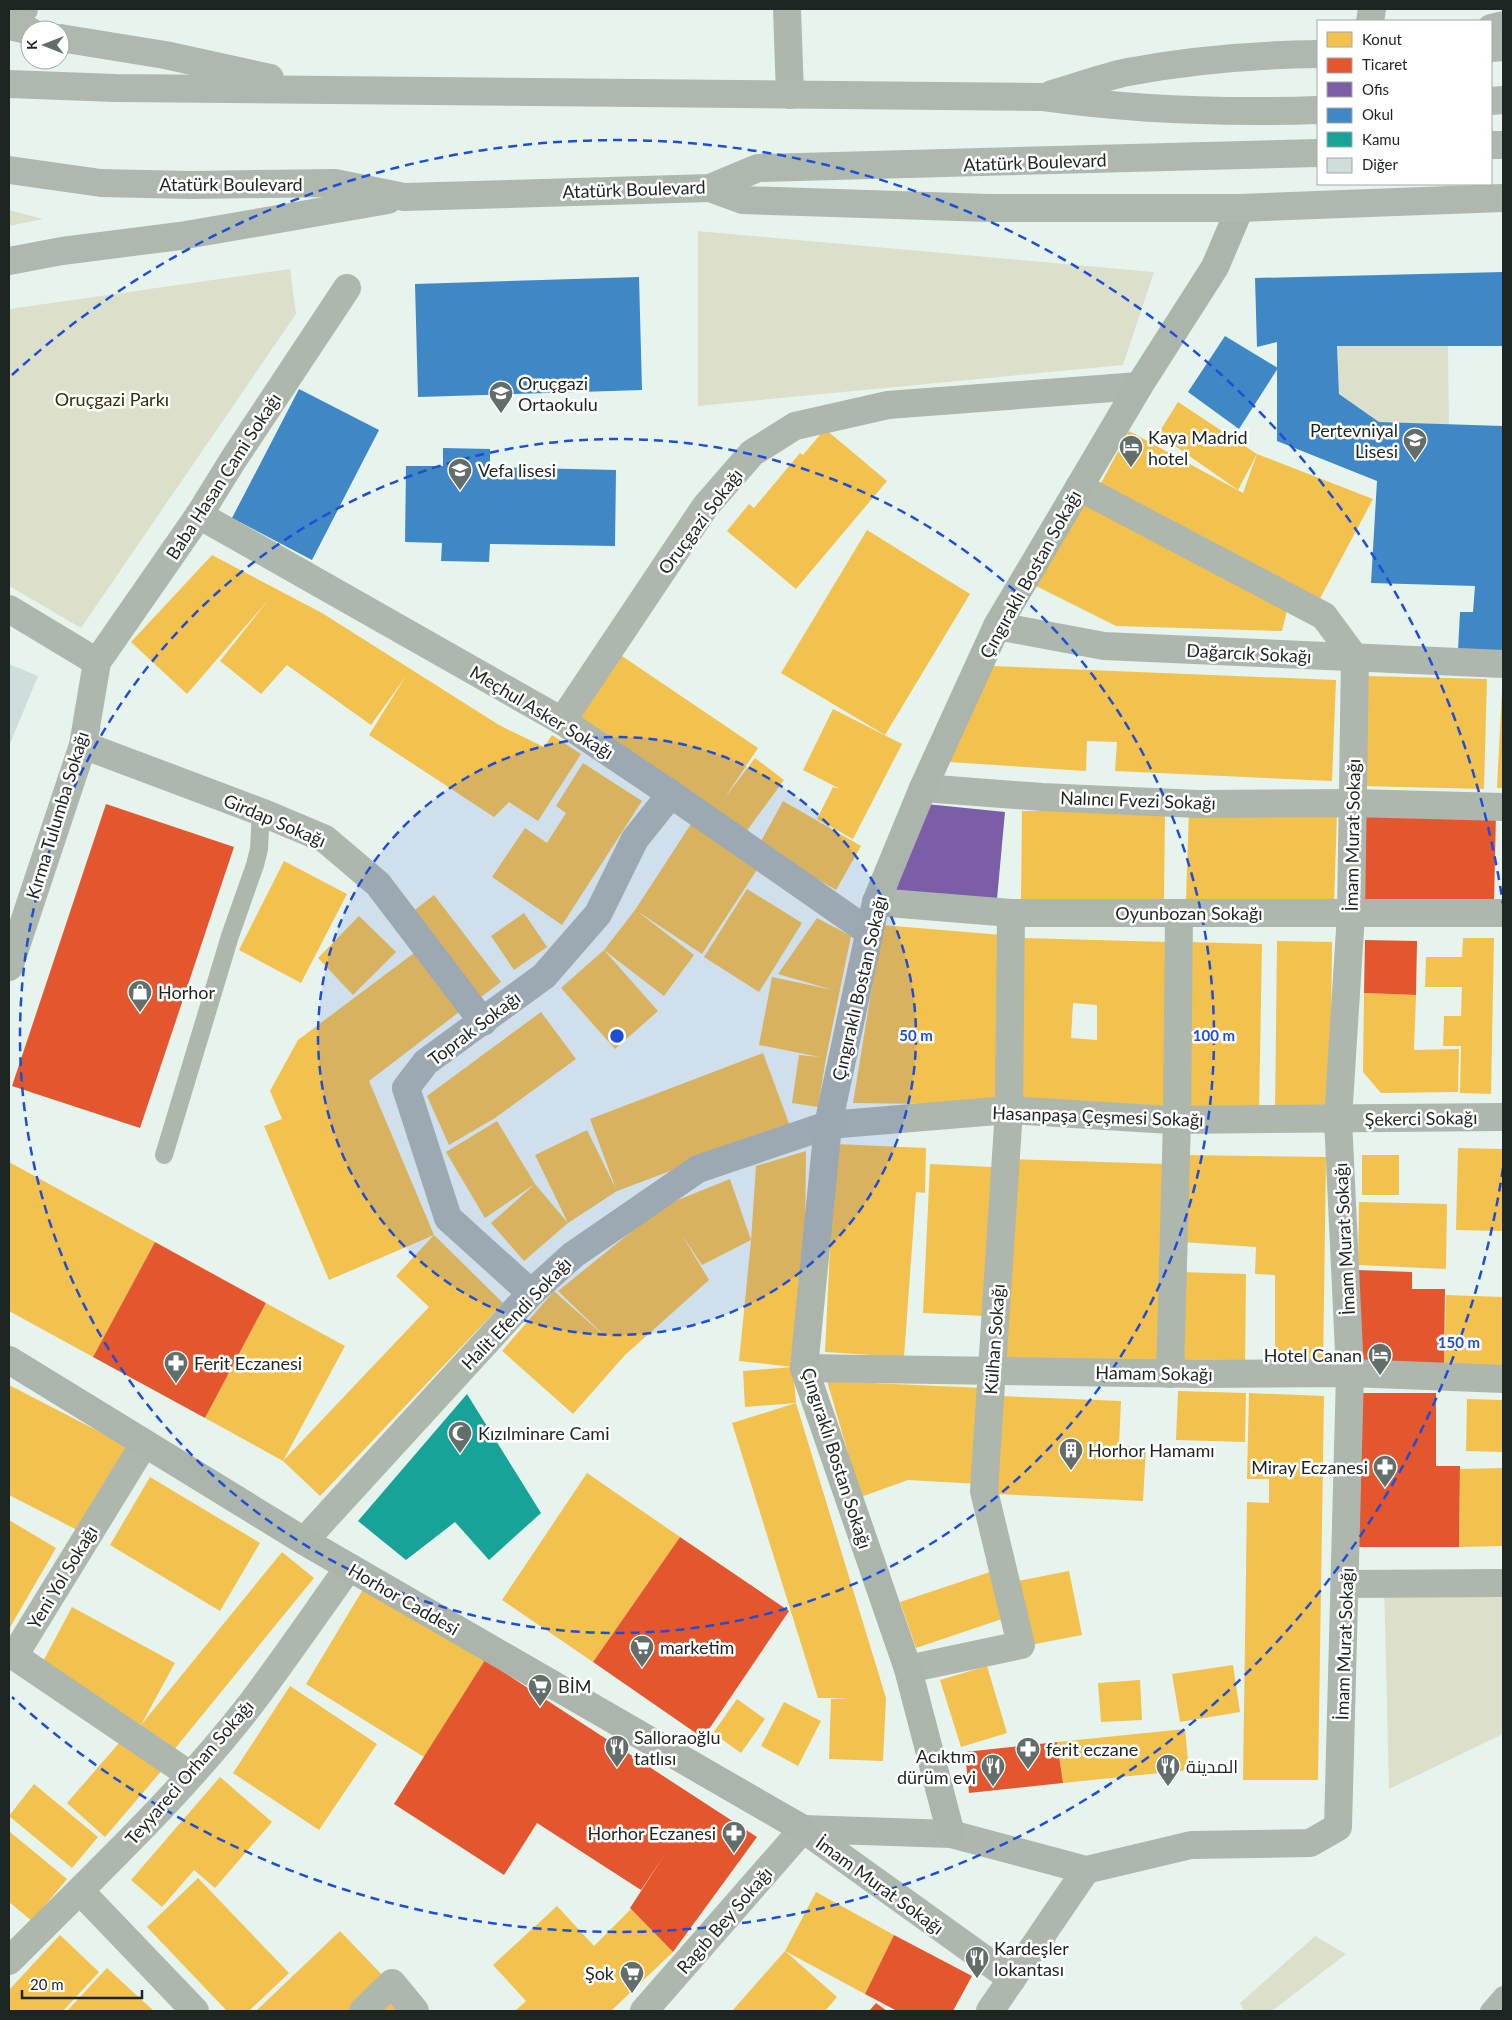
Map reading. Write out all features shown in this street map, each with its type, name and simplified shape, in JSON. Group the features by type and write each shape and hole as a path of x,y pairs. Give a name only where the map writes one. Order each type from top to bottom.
{"main road":[{"path":"70,40 165,55 323,89"},
{"path":"1042,97 1127,72 1247,57 1317,54"},
{"path":"9,84 115,88 1042,97 1119,107 1231,112 1317,110"},
{"name":"Atatürk Boulevard","path":"9,170 101,183 191,185 335,183 404,197 710,188 758,168 1317,153"},
{"path":"710,188 743,200 989,208 1240,208 1503,198"},
{"path":"9,261 62,251 180,236 404,197"}],"street":[{"path":"9,24 24,9"},
{"path":"788,9 790,95"},
{"name":"Çıngıraklı Bostan Sokağı","path":"951,1834 908,1669 804,1368 828,1125 876,902 923,788 997,626 1139,386 1215,267 1240,208"},
{"name":"Baba Hasan Cami Sokağı","path":"97,662 200,515 233,460 347,288"},
{"name":"Oruçgazi Sokağı","path":"562,721 706,507 752,453 795,426 888,405 1139,386"},
{"path":"1079,487 1324,616 1355,658"},
{"name":"Meçhul Asker Sokağı","path":"200,515 562,721 671,794 869,932"},
{"path":"9,609 97,662"},
{"name":"Dağarcık Sokağı","path":"997,626 1104,646 1503,664"},
{"name":"İmam Murat Sokağı","path":"803,1830 951,1834 1086,1870 1191,1844 1310,1842 1338,1827 1346,1584 1350,1373 1338,1119 1351,914 1355,658"},
{"name":"Kırma Tulumba Sokağı","path":"9,967 83,745 97,662"},
{"name":"Girdap Sokağı","path":"83,745 261,812 325,839 378,884 483,1022"},
{"name":"Nalıncı Fvezi Sokağı","path":"923,788 1042,797 1198,804 1353,803 1503,807"},
{"name":"Toprak Sokağı","path":"531,1293 448,1218 406,1088 426,1062 544,976 598,914 634,839 671,794"},
{"name":"Oyunbozan Sokağı","path":"876,902 1011,913 1503,913"},
{"name":"Külhan Sokağı","path":"908,1669 1020,1645 984,1491 1009,1110 1011,913"},
{"path":"1170,1374 1177,1120 1179,913"},
{"name":"Hasanpaşa Çeşmesi Sokağı","path":"828,1125 1009,1110 1177,1120 1338,1119"},
{"name":"Şekerci Sokağı","path":"1338,1119 1503,1117"},
{"name":"Halit Efendi Sokağı","path":"304,1541 531,1293 573,1255 698,1169 828,1125"},
{"name":"Horhor Caddesi","path":"9,1360 304,1541 803,1830"},
{"name":"Hamam Sokağı","path":"804,1368 1170,1374 1350,1373 1503,1379"},
{"name":"Yeni Yol Sokağı","path":"144,1444 14,1656 190,1775"},
{"name":"Teyyareci Orhan Sokağı","path":"9,1961 81,1892 190,1775 249,1705 349,1567"},
{"path":"1346,1584 1503,1583"},
{"name":"İmam Murat Sokağı","path":"803,1830 1012,1979"},
{"name":"Ragıb Bey Sokağı","path":"644,2011 803,1830"},
{"path":"990,2011 1086,1870"},
{"path":"81,1892 195,2011"},
{"path":"363,2011 392,1983 415,2011"}],"lane":[{"path":"164,1155 235,920 254,865 258,849 261,812"},
{"path":"1489,2011 1503,1995"}],"green space":[{"path":"9,210 43,219 9,226"},
{"path":"698,231 1154,272 1123,365 698,406"},
{"name":"Oruçgazi Parkı","path":"290,269 296,314 81,628 9,586 9,309"},
{"path":"1337,346 1448,346 1449,425 1379,422 1339,394"},
{"path":"1384,1583 1503,1595 1503,1734 1389,1789"},
{"path":"1315,1936 1346,1954 1272,2011 1244,2011 1240,2003"}],"building: Konut":[{"path":"1178,402 1257,454 1238,490 1158,434"},
{"path":"825,429 887,481 796,589 727,531 749,504 754,508 800,453 803,455"},
{"path":"1129,431 1243,493 1257,454 1373,499 1317,604 1099,487"},
{"path":"1082,500 1289,603 1282,631 1116,626 1030,583"},
{"path":"867,530 970,594 885,735 781,673"},
{"path":"212,555 322,613 499,725 544,747 552,735 581,754 538,821 509,802 494,817 369,735 406,676 371,725 287,665 261,694 220,661 269,599 187,694 131,642"},
{"path":"619,654 758,748 724,799 755,758 784,780 746,832 577,716"},
{"path":"991,666 1336,680 1332,781 1115,771 1117,742 1087,741 1086,771 949,762"},
{"path":"1365,676 1487,679 1484,789 1361,786"},
{"path":"1502,690 1503,788 1497,788"},
{"path":"833,709 902,744 853,839 817,819 833,787 840,789 803,770"},
{"path":"583,763 642,801 562,925 492,877 525,828 547,843 566,813 556,806"},
{"path":"783,801 861,846 836,890 759,845"},
{"path":"1189,809 1337,813 1334,904 1186,899"},
{"path":"1022,811 1165,811 1164,901 1021,900"},
{"path":"691,824 758,868 702,954 637,911 694,955 664,996 604,950 635,910"},
{"path":"284,861 347,894 301,983 239,950"},
{"path":"747,889 802,923 759,992 704,957"},
{"path":"434,895 501,982 473,1003 407,916"},
{"path":"524,913 547,947 514,970 491,936"},
{"path":"359,916 396,952 353,995 318,958"},
{"path":"817,918 851,936 818,1107 792,1103 799,1055 820,1057 759,1045 772,977 833,990 778,974"},
{"path":"882,925 1002,935 999,1105 853,1103"},
{"path":"1024,938 1168,942 1164,1110 1020,1106","holes":["1073,1003 1097,1005 1097,1040 1071,1038"]},
{"path":"1463,938 1494,938 1491,1094 1460,1093 1461,1046 1443,1046 1444,1016 1461,1016 1462,987 1425,987 1426,957 1462,957"},
{"path":"1277,941 1332,942 1330,1114 1275,1114"},
{"path":"1185,942 1262,944 1259,1113 1182,1112"},
{"path":"422,947 467,1006 369,1081 434,1235 329,1280 264,1126 282,1119 270,1091 298,1040"},
{"path":"604,950 658,1011 615,1049 561,988"},
{"path":"1364,993 1416,995 1414,1050 1459,1049 1458,1092 1381,1093 1363,1072"},
{"path":"541,1012 576,1059 495,1118 449,1145 427,1096"},
{"path":"763,1053 790,1126 617,1191 568,1223 535,1155 587,1130 616,1189 590,1119"},
{"path":"497,1121 535,1184 485,1218 446,1152"},
{"path":"835,1144 926,1148 925,1193 916,1192 904,1357 825,1352"},
{"path":"1458,1148 1503,1149 1503,1231 1456,1230"},
{"path":"806,1151 805,1245 793,1367 739,1361 751,1241 756,1166"},
{"path":"1182,1155 1326,1157 1323,1368 1275,1368 1275,1275 1255,1274 1256,1247 1181,1242"},
{"path":"1362,1155 1399,1155 1399,1195 1362,1195"},
{"path":"1009,1159 1166,1164 1160,1365 1003,1360"},
{"path":"9,1162 155,1242 93,1357 9,1311"},
{"path":"930,1164 992,1167 985,1316 923,1313"},
{"path":"730,1179 751,1240 702,1265 682,1235 709,1280 625,1355 573,1414 502,1351 554,1291 610,1341 558,1291 663,1206"},
{"path":"535,1184 568,1223 524,1261 491,1223"},
{"path":"1359,1202 1447,1204 1446,1269 1358,1265"},
{"path":"434,1235 503,1303 320,1496 283,1461 429,1307 396,1276"},
{"path":"1180,1272 1246,1274 1245,1367 1179,1366"},
{"path":"1446,1295 1503,1297 1503,1367 1444,1365"},
{"path":"266,1303 345,1346 283,1461 205,1418"},
{"path":"793,1367 796,1403 745,1407 743,1371"},
{"path":"827,1381 983,1388 979,1484 908,1480 861,1497"},
{"path":"9,1385 127,1446 83,1533 9,1495"},
{"path":"1178,1391 1246,1393 1245,1442 1176,1440"},
{"path":"1249,1393 1324,1396 1318,1780 1243,1780 1247,1502 1269,1503 1269,1479 1247,1479"},
{"name":"Horhor Hamamı","path":"1001,1396 1121,1401 1119,1446 1146,1447 1143,1501 997,1494"},
{"path":"1467,1399 1503,1400 1503,1452 1466,1451"},
{"path":"796,1403 886,1698 883,1761 829,1759 831,1699 850,1698 818,1698 732,1423"},
{"path":"1503,1468 1503,1546 1459,1547 1460,1469"},
{"path":"587,1473 680,1537 593,1662 502,1600"},
{"path":"150,1477 260,1543 220,1611 110,1545"},
{"path":"9,1520 56,1548 9,1629"},
{"path":"282,1552 314,1578 173,1751 141,1725"},
{"path":"1069,1571 1082,1635 1030,1645 1018,1581"},
{"path":"990,1572 1005,1618 916,1648 900,1602"},
{"path":"365,1586 485,1660 424,1757 306,1684"},
{"path":"72,1607 175,1663 141,1725 39,1669"},
{"path":"1233,1665 1240,1712 1180,1722 1172,1674"},
{"path":"987,1666 1007,1733 961,1747 940,1680"},
{"path":"1140,1680 1142,1720 1101,1722 1098,1683"},
{"path":"290,1686 377,1744 319,1830 233,1773"},
{"path":"737,1699 765,1719 741,1753 713,1733"},
{"path":"784,1702 821,1721 798,1766 761,1746"},
{"path":"1185,1729 1189,1770 1063,1783 1057,1742"},
{"path":"126,1735 164,1768 105,1837 67,1803"},
{"path":"220,1777 272,1822 215,1888 194,1870 162,1907 131,1880"},
{"path":"34,1784 98,1837 72,1868 9,1816"},
{"path":"10,1832 67,1879 32,1921 9,1902"},
{"path":"198,1878 289,1973 249,2011 227,2011 147,1927"},
{"path":"816,1892 894,1935 865,1994 785,1951"},
{"path":"557,1906 594,1946 631,1909 673,1952 611,2011 515,2011 526,2001 493,1965"},
{"path":"340,1931 385,1978 351,2011 256,2011"},
{"path":"60,1935 99,1972 63,2011 9,2011 9,1990"},
{"path":"785,1951 837,1997 825,2011 732,2011"},
{"path":"107,1968 134,1993 154,2011 67,2011"},
{"path":"392,1995 407,2011 375,2011"}],"building: Ticaret":[{"path":"106,804 234,847 140,1128 12,1086"},
{"path":"1365,811 1496,814 1494,903 1362,900"},
{"path":"1365,940 1417,941 1416,995 1364,993"},
{"path":"155,1242 266,1303 205,1418 93,1357"},
{"path":"1358,1270 1412,1272 1412,1289 1445,1289 1444,1365 1356,1363"},
{"path":"1358,1393 1436,1393 1436,1466 1460,1466 1459,1547 1357,1547"},
{"path":"680,1537 789,1611 703,1738 593,1662"},
{"path":"485,1660 757,1837 673,1952 630,1908 665,1854 641,1890 537,1823 504,1875 394,1804"},
{"path":"1057,1742 1063,1783 969,1793 965,1752"},
{"path":"894,1935 972,1976 953,2011 897,2011 865,1994"},
{"path":"876,2003 887,2011 869,2011"}],"building: Ofis":[{"path":"926,804 1005,812 997,899 895,893"}],"building: Okul":[{"name":"Pertevniyal Lisesi","path":"1503,272 1503,346 1337,346 1339,394 1379,422 1503,426 1503,652 1458,650 1460,612 1473,612 1475,586 1371,583 1377,481 1277,441 1277,342 1257,347 1255,278"},
{"path":"639,277 642,390 418,397 415,284"},
{"path":"1225,336 1278,368 1239,429 1188,392"},
{"path":"299,389 379,430 312,560 232,518"},
{"path":"443,448 490,449 490,467 616,470 615,546 490,544 489,562 441,561 442,543 405,542 406,466 443,466"}],"building: Kamu":[{"name":"Kızılminare Cami","path":"467,1394 541,1513 489,1560 455,1522 406,1560 358,1521"}],"building: Diğer":[{"path":"9,664 38,676 9,746"}],"place":[{"name":"Oruçgazi Ortaokulu","path":"501,414"},
{"name":"Pertevniyal Lisesi","path":"1415,461"},
{"name":"Kaya Madrid hotel","path":"1131,468"},
{"name":"Vefa lisesi","path":"460,491"},
{"name":"Horhor","path":"140,1013"},
{"name":"Hotel Canan","path":"1380,1376"},
{"name":"Ferit Eczanesi","path":"176,1384"},
{"name":"Kızılminare Cami","path":"460,1454"},
{"name":"Horhor Hamamı","path":"1071,1471"},
{"name":"Miray Eczanesi","path":"1385,1488"},
{"name":"marketim","path":"642,1668"},
{"name":"BİM","path":"540,1707"},
{"name":"Salloraoğlu tatlısı","path":"617,1768"},
{"name":"ferit eczane","path":"1028,1770"},
{"name":"Acıktım dürüm evi","path":"993,1787"},
{"name":"المدينة","path":"1168,1787"},
{"name":"Horhor Eczanesi","path":"734,1854"},
{"name":"Kardeşler lokantası","path":"977,1979"},
{"name":"Şok","path":"632,1994"}]}
